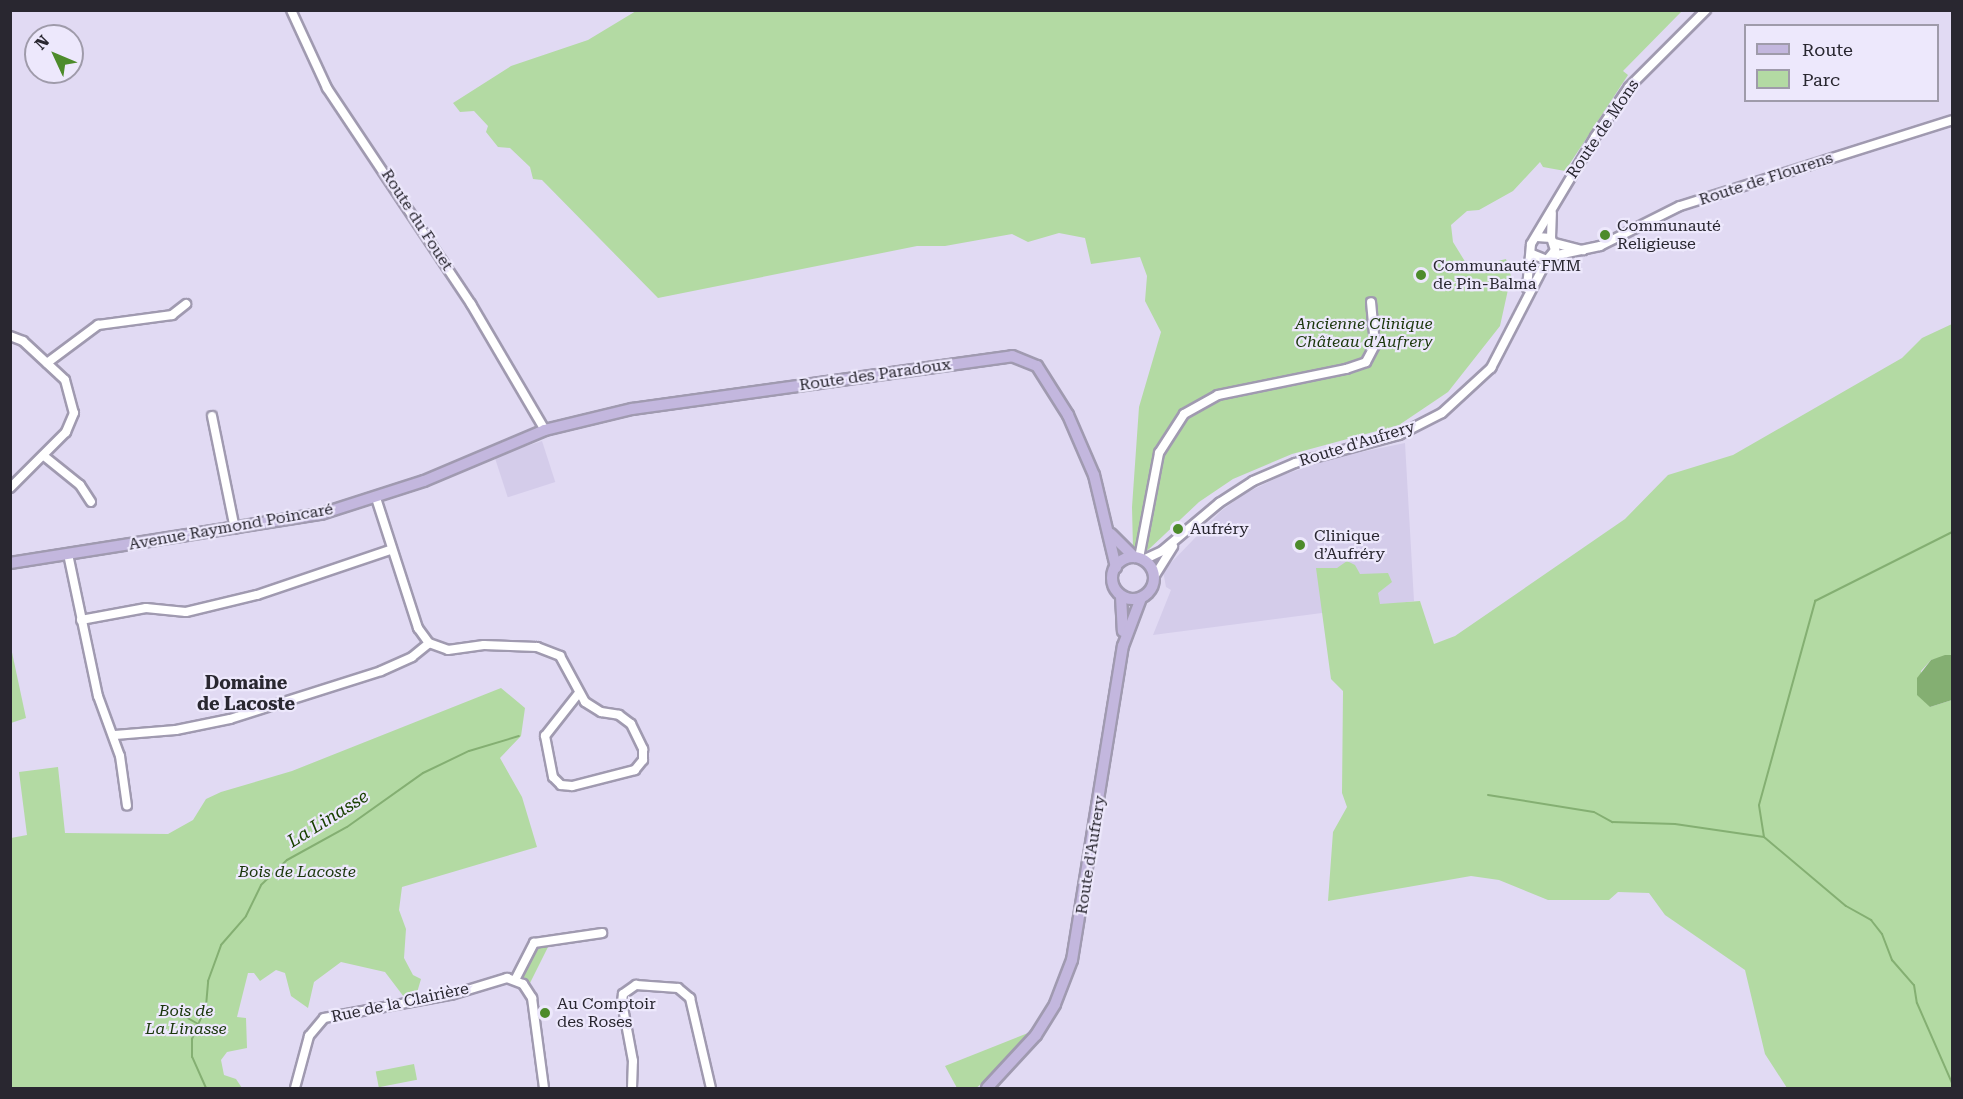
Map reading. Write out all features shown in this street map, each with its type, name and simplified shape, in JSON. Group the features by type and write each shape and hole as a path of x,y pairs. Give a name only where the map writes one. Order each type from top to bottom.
{"main road":[{"name":"Route des Paradoux","path":"545,430 660,404 999,357 1022,358 1044,373 1068,414 1094,475 1103,520"},
{"name":"Avenue Raymond Poincaré","path":"10,563 321,514 376,498 545,430"},
{"path":"1103,520 1119,545 1139,558 1154,577 1151,590 1141,598 1121,596 1113,585 1116,567 1103,520"},
{"path":"1116,567 1139,558"},
{"name":"Route d'Aufrery","path":"987,1089 1020,1056 1045,1022 1067,975 1078,932 1123,646 1121,596"},
{"name":"Route d'Aufrery","path":"1123,646 1141,598"}],"street":[{"name":"Route du Fouet","path":"291,10 327,88 465,294 545,430"},
{"name":"Route de Mons","path":"1532,254 1531,244 1629,87 1706,10"},
{"name":"Route de Flourens","path":"1550,258 1584,250 1667,210 1953,120"},
{"name":"Route de Mons","path":"1550,258 1556,201"},
{"path":"1537,237 1584,250"},
{"path":"1532,254 1550,258"},
{"name":"Route d'Aufrery","path":"1526,298 1532,254"},
{"name":"Route d'Aufrery","path":"1139,558 1183,536 1237,490 1272,471 1399,435 1442,413 1491,368 1512,332 1526,298 1550,258"},
{"path":"1139,558 1159,453 1184,414 1218,395 1346,369 1366,362 1376,345 1371,302"},
{"path":"46,363 98,325 172,315 186,304"},
{"path":"10,336 23,341 69,387 74,413 70,427 10,488"},
{"path":"212,416 235,529"},
{"path":"44,456 80,485 92,502"},
{"path":"376,498 390,550 418,628 429,643 448,650 484,645 546,648 566,664 578,694 593,707 619,715 631,724 644,749 642,760 635,770 572,786 553,777 545,736 578,694"},
{"name":"Route d'Aufrery","path":"1154,577 1183,536"},
{"path":"81,620 146,608 186,612 257,595 390,550"},
{"path":"68,554 98,696 115,735 127,806"},
{"path":"115,735 194,727 251,713 381,671 412,657 429,643"},
{"path":"544,1089 532,998 516,980 534,943 602,933"},
{"name":"Rue de la Clairière","path":"295,1089 309,1036 324,1018 451,995 498,979 516,980"},
{"path":"632,1089 633,1061 621,1002 623,994 636,985 678,988 690,998 711,1089"}],"shaded area":[{"path":"542,441 555,482 508,497 494,456"},
{"name":"Clinique d’Aufréry","path":"1405,443 1414,601 1153,635 1171,590 1166,587 1163,571 1221,511 1244,494 1283,475 1337,457"},
{"path":"1952,655 1952,700 1930,707 1917,695 1917,678 1931,660"}],"green space":[{"name":"Ancienne Clinique Château d'Aufrery","path":"636,11 1682,11 1623,71 1628,75 1565,171 1543,167 1540,162 1513,191 1479,210 1467,211 1451,225 1453,242 1469,268 1506,259 1511,276 1500,326 1448,392 1399,425 1292,454 1233,479 1199,502 1147,551 1133,549 1132,507 1139,407 1161,332 1145,301 1147,276 1140,257 1091,264 1085,238 1059,233 1028,242 1012,234 945,246 917,246 658,298 542,180 533,179 530,167 510,148 498,147 486,132 488,126 474,111 460,112 453,103 511,66 588,40"},
{"path":"1952,324 1952,655 1931,660 1921,671 1930,707 1952,700 1952,1088 1787,1088 1765,1054 1745,970 1665,915 1649,893 1618,892 1609,900 1548,900 1499,880 1471,876 1328,901 1333,832 1347,807 1342,793 1343,691 1331,679 1316,568 1337,568 1347,561 1355,565 1360,574 1388,573 1392,582 1378,593 1380,604 1420,601 1434,644 1455,636 1625,519 1668,475 1733,455 1902,358 1922,338"},
{"path":"10,643 26,718 11,723 10,723"},
{"path":"501,688 525,708 521,736 500,758 522,797 537,847 402,887 399,910 406,929 404,958 413,975 421,979 416,996 404,997 385,972 341,962 314,982 308,1008 291,996 285,973 276,970 260,981 254,973 248,973 237,1017 246,1018 247,1048 227,1052 221,1060 224,1075 236,1079 242,1088 11,1088 11,838 27,835 19,772 58,767 65,833 168,834 193,820 206,799 221,792 292,771"},
{"path":"536,945 548,947 529,985 520,977"},
{"path":"1028,1033 998,1071 976,1088 957,1088 945,1066"},
{"path":"414,1064 417,1080 379,1087 376,1071"}],"waterway":[{"path":"1764,837 1759,805 1815,601 1952,532"},
{"name":"La Linasse","path":"206,1088 192,1057 192,1039 206,1006 208,981 221,945 246,916 261,885 287,860 347,827 423,773 469,751 519,736"},
{"path":"1488,795 1594,812 1612,822 1675,824 1764,837 1846,906 1871,920 1882,934 1892,960 1914,985 1917,1003 1952,1083"},
{"path":"179,1013 198,1024"}],"place":[{"name":"Communauté Religieuse","path":"1605,235"},
{"name":"Communauté FMM de Pin-Balma","path":"1421,275"},
{"name":"Aufréry","path":"1178,529"},
{"name":"Clinique d’Aufréry","path":"1300,545"},
{"name":"Au Comptoir des Roses","path":"545,1013"}],"district":[{"name":"Domaine de Lacoste","path":"246,694"}],"park label":[{"name":"Bois de Lacoste","path":"297,872"},
{"name":"Bois de La Linasse","path":"186,1020"}]}
